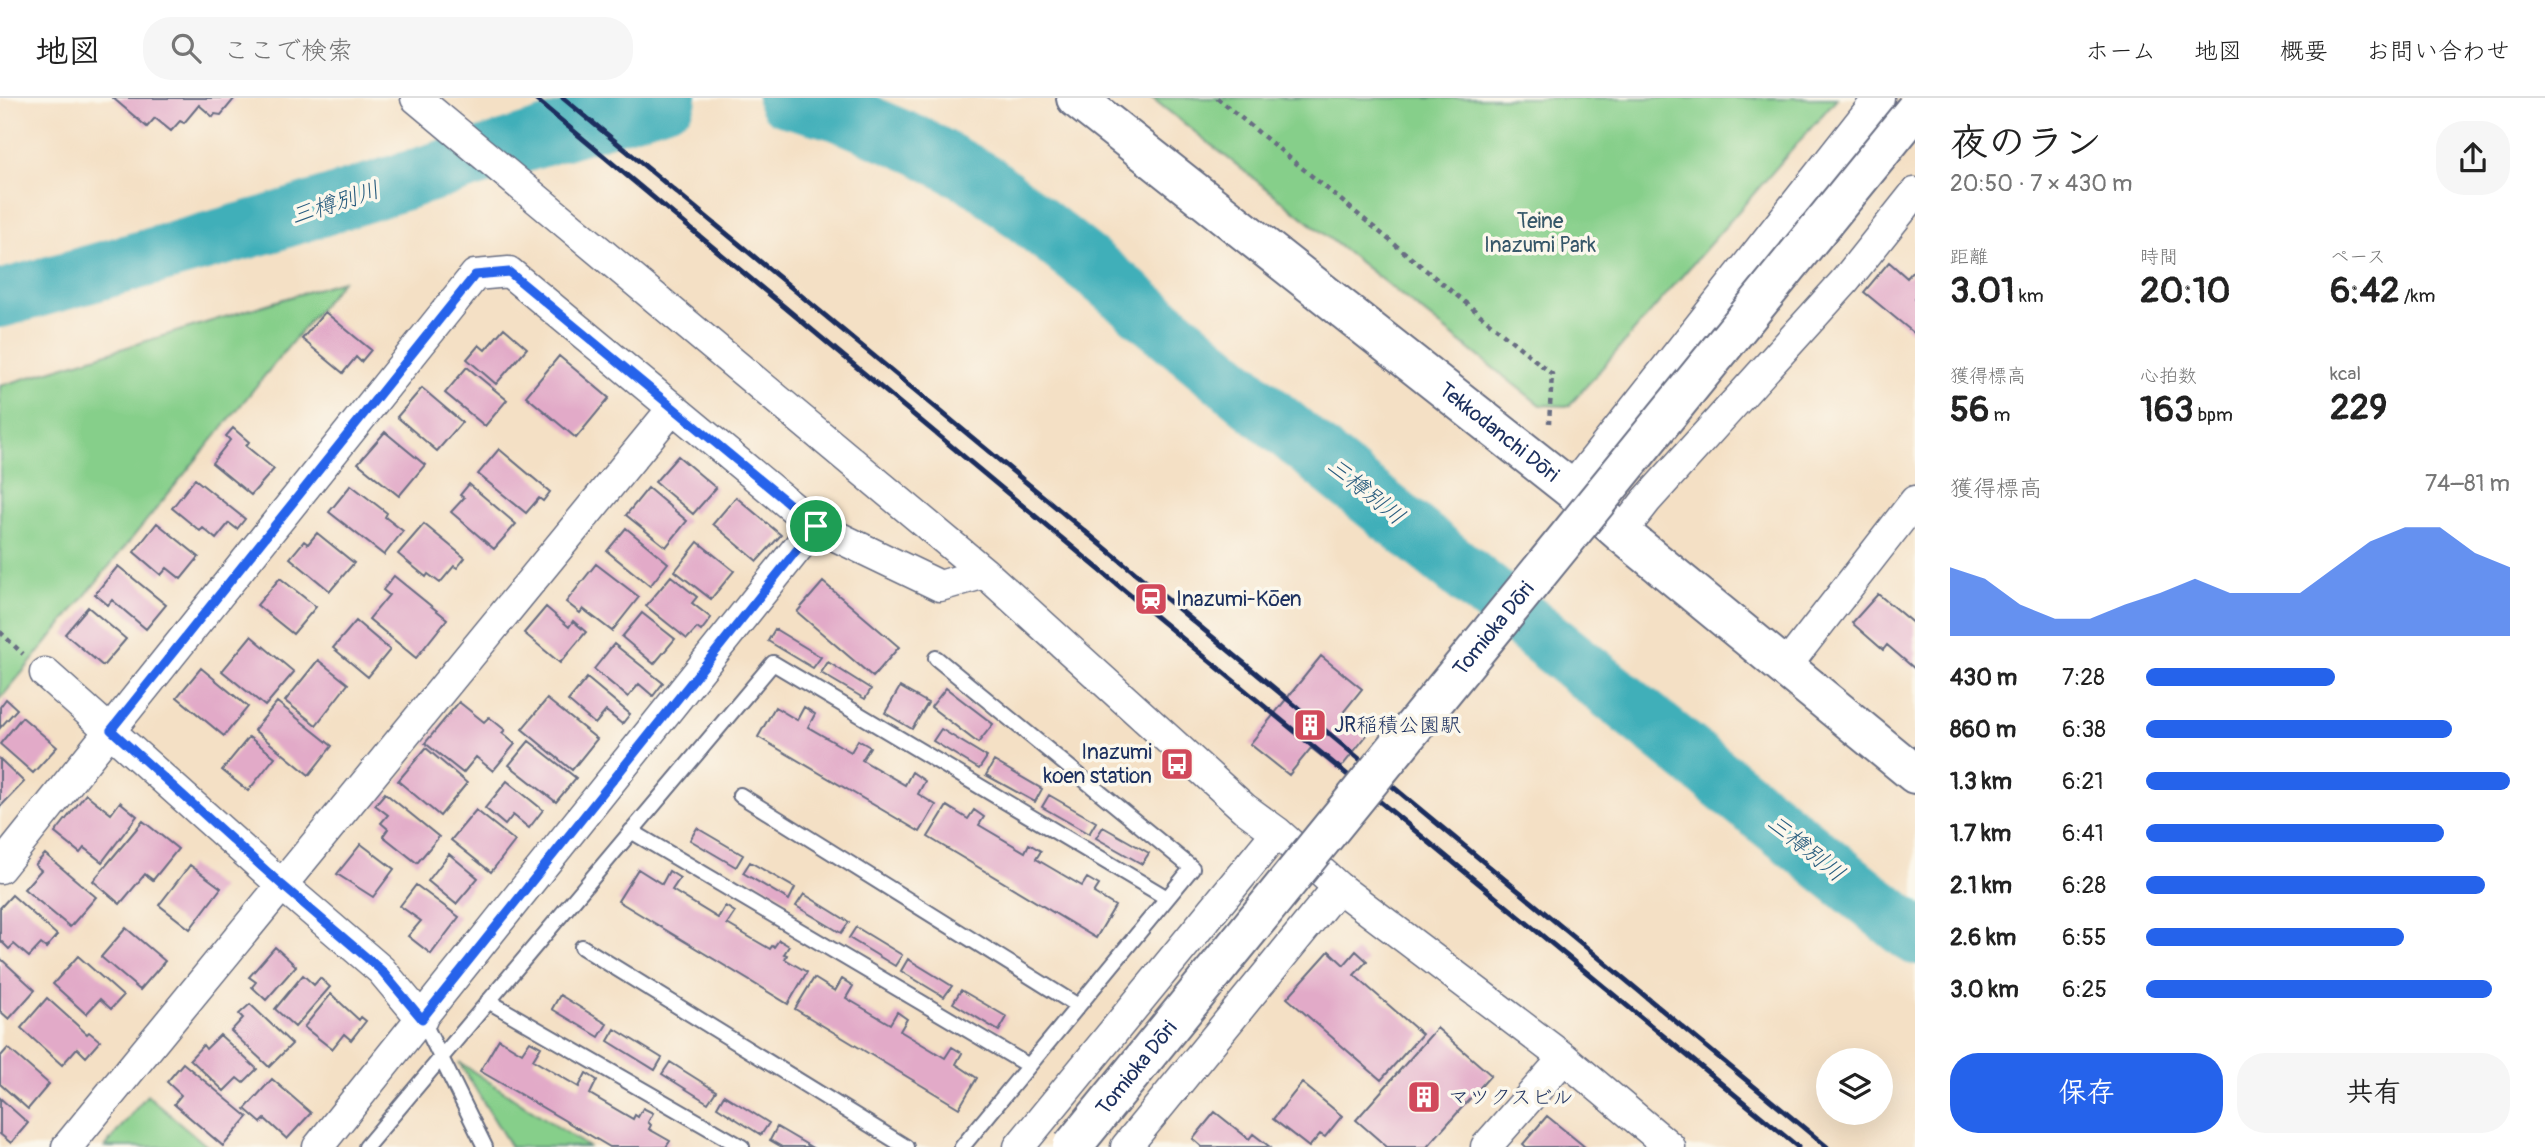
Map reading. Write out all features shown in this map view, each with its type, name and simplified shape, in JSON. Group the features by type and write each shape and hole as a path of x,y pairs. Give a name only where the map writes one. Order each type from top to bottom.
{"street":[{"path":"416,98 985,573 1244,808 1277,832 1338,887 1564,1058 1670,1147"},
{"name":"Tekkodanchi Dōri","path":"1076,98 1571,489 1784,669 1915,774"},
{"path":"1571,489 1880,98"},
{"name":"Tomioka Dōri","path":"1072,1147 1915,110"},
{"path":"1621,533 1646,500 1845,281 1915,193"},
{"path":"0,868 475,275 509,272 816,526 940,586 985,573"},
{"path":"67,1147 673,408"},
{"path":"1784,669 1915,501"},
{"path":"318,1147 816,526"},
{"path":"45,673 381,970 422,1019"},
{"path":"1019,1147 1277,832"},
{"path":"1126,1147 1338,887"},
{"path":"1486,1147 1564,1058"}],"lane":[{"path":"936,658 1192,868 962,1147"},
{"path":"366,1147 773,663 1167,898"},
{"path":"740,795 1078,1006"},
{"path":"631,831 1029,1066"},
{"path":"582,947 906,1147"},
{"path":"488,1001 742,1147"},
{"path":"422,1019 485,1147"}],"path":[{"path":"1217,98 1552,374 1549,423"}],"green space":[{"name":"Teine Inazumi Park","path":"1152,98 1837,98 1569,406 1540,405"},
{"path":"342,281 26,668 0,699 0,386"},
{"path":"459,1062 588,1147 511,1147"},
{"path":"147,1095 208,1147 105,1147"}],"building":[{"path":"113,98 235,98 221,115 215,114 213,117 199,105 184,123 180,121 171,131 155,118 147,127"},
{"path":"1889,262 1907,278 1913,271 1915,273 1915,334 1864,292"},
{"path":"325,312 371,350 361,362 356,357 343,373 302,339"},
{"path":"504,328 527,348 496,384 467,359 479,345 485,350"},
{"path":"559,356 609,398 576,438 526,396"},
{"path":"467,367 507,400 485,426 445,393"},
{"path":"422,388 462,422 437,451 397,417"},
{"path":"233,428 249,442 246,446 274,469 251,495 212,463 230,440 226,436"},
{"path":"385,432 425,465 399,496 358,463"},
{"path":"499,449 550,492 543,501 539,498 526,513 478,474"},
{"path":"678,456 716,488 693,514 655,482"},
{"path":"195,479 245,519 237,529 229,523 216,539 203,528 200,531 172,508"},
{"path":"469,484 516,524 494,549 451,512 464,498 460,495"},
{"path":"351,485 387,513 385,517 403,531 384,555 329,512"},
{"path":"648,488 687,521 666,547 626,515"},
{"path":"736,497 781,535 757,561 713,524"},
{"path":"157,523 199,557 181,579 167,568 161,575 134,552"},
{"path":"424,524 465,558 457,568 454,566 440,583 428,574 426,577 398,554"},
{"path":"626,528 668,563 650,586 607,551"},
{"path":"317,533 354,563 330,591 290,558 304,541 308,544"},
{"path":"698,542 734,571 711,599 675,571"},
{"path":"596,564 639,597 612,631 583,609 580,613 566,602"},
{"path":"118,566 166,605 146,629 112,600 108,605 95,594"},
{"path":"394,576 447,619 416,658 369,619 389,595 383,590"},
{"path":"671,576 697,597 692,603 711,618 701,631 697,628 687,639 646,606"},
{"path":"280,578 316,607 293,634 257,605"},
{"path":"823,582 899,647 873,677 797,612"},
{"path":"1878,594 1915,625 1915,669 1887,645 1883,650 1852,623"},
{"path":"88,607 126,639 103,666 65,634"},
{"path":"546,607 569,627 573,621 586,632 560,663 524,633"},
{"path":"642,613 675,639 654,664 622,637"},
{"path":"356,621 390,650 368,677 333,648"},
{"path":"775,629 821,657 813,668 768,641"},
{"path":"251,636 294,672 265,706 222,671"},
{"path":"614,644 663,683 653,696 639,684 628,697 594,669"},
{"name":"JR稲積公園駅","path":"1321,656 1362,689 1341,715 1367,735 1339,770 1311,748 1289,775 1250,744"},
{"path":"318,660 348,684 316,725 285,701"},
{"path":"828,662 871,689 865,699 821,673"},
{"path":"201,668 248,707 224,736 177,697"},
{"path":"587,678 630,714 622,724 606,711 595,724 568,701"},
{"path":"900,687 928,703 912,729 885,713"},
{"path":"946,688 993,724 978,743 931,707"},
{"path":"6,699 17,709 0,728 0,707"},
{"path":"547,699 597,739 572,770 522,729"},
{"path":"277,702 332,746 309,775 254,730"},
{"path":"459,702 484,722 489,717 505,730 502,733 515,744 493,771 476,757 463,773 425,743"},
{"path":"775,707 797,720 804,707 815,714 808,727 851,752 858,740 870,747 862,760 905,785 912,772 925,781 918,794 936,805 920,832 758,737"},
{"path":"22,717 57,747 33,773 0,744"},
{"path":"941,729 987,757 979,769 933,741"},
{"path":"249,737 275,757 248,791 222,770"},
{"path":"529,741 576,778 556,802 509,765"},
{"path":"426,748 467,783 440,816 398,781"},
{"path":"0,759 24,782 0,807"},
{"path":"994,761 1042,789 1035,802 986,775"},
{"path":"507,781 543,810 529,828 513,815 505,825 485,808"},
{"path":"385,793 439,837 417,863 383,836 388,829 381,823 388,815 375,805"},
{"path":"86,794 111,814 120,802 137,816 102,862 84,848 80,853 55,833"},
{"path":"1049,795 1096,822 1089,834 1042,807"},
{"path":"947,806 968,819 974,810 984,817 979,825 1025,852 1029,844 1041,851 1036,859 1082,886 1087,878 1099,885 1094,893 1115,906 1096,938 928,837"},
{"path":"476,810 515,841 491,872 451,840"},
{"path":"143,821 178,849 153,880 145,874 120,904 93,881"},
{"path":"1103,827 1149,853 1142,864 1096,838"},
{"path":"697,828 743,855 736,867 690,840"},
{"path":"361,844 394,869 373,897 337,874"},
{"path":"45,854 96,897 70,927 24,889 41,870 35,865"},
{"path":"449,854 478,878 456,904 428,881"},
{"path":"750,862 795,888 789,900 743,873"},
{"path":"190,865 221,888 190,929 159,905"},
{"path":"638,869 662,884 669,871 680,878 672,890 718,918 725,906 735,912 727,924 770,949 779,940 789,946 784,954 787,955 785,959 807,972 788,1004 618,901"},
{"path":"416,885 459,917 431,954 408,936 421,921 400,906"},
{"path":"804,894 849,922 841,933 796,906"},
{"path":"12,895 57,935 46,948 41,944 29,957 14,944 9,949 0,940 0,908"},
{"path":"856,927 902,955 895,966 849,938"},
{"path":"126,928 165,961 140,990 101,957"},
{"path":"275,947 296,966 266,1000 252,987 256,982 249,977"},
{"path":"1329,951 1344,965 1356,951 1367,961 1354,975 1422,1034 1381,1080 1287,998"},
{"path":"78,956 123,996 111,1009 100,999 86,1014 53,984"},
{"path":"0,958 35,990 9,1019 0,1011"},
{"path":"908,959 952,986 944,997 901,971"},
{"path":"303,975 314,985 320,978 330,987 295,1027 275,1009"},
{"path":"814,978 835,991 842,979 853,986 846,998 890,1024 897,1012 907,1019 900,1031 945,1058 952,1047 962,1053 956,1064 977,1078 959,1108 795,1009"},
{"path":"961,990 1007,1017 999,1031 953,1003"},
{"path":"331,994 359,1020 361,1017 366,1021 351,1040 344,1034 332,1049 304,1027"},
{"path":"560,995 607,1024 599,1037 552,1009"},
{"path":"47,998 87,1034 89,1032 100,1041 86,1057 77,1048 62,1065 21,1028"},
{"path":"250,1004 292,1044 269,1067 231,1031 243,1018 239,1014"},
{"name":"マツクスビル","path":"1437,1028 1491,1075 1427,1147 1387,1147 1356,1120"},
{"path":"615,1029 662,1058 655,1070 608,1041"},
{"path":"220,1035 257,1069 243,1083 237,1078 224,1091 190,1059 203,1045 206,1049"},
{"path":"499,1039 522,1053 530,1041 541,1047 533,1060 579,1087 586,1073 597,1080 590,1094 633,1119 635,1115 638,1117 643,1108 653,1113 648,1122 651,1125 649,1129 670,1141 666,1147 610,1147 480,1071"},
{"path":"8,1048 49,1084 28,1109 0,1084 0,1057"},
{"path":"670,1062 716,1091 708,1103 662,1074"},
{"path":"183,1063 248,1117 223,1146 174,1104 181,1095 167,1082"},
{"path":"272,1079 311,1113 287,1139 265,1119 261,1123 245,1109"},
{"path":"1302,1083 1342,1116 1325,1137 1320,1134 1309,1147 1273,1119"},
{"path":"724,1095 769,1123 761,1135 717,1107"},
{"path":"0,1098 28,1123 11,1143 0,1134"},
{"path":"1215,1112 1249,1139 1253,1134 1270,1147 1202,1147 1193,1139"},
{"path":"1547,1116 1585,1147 1526,1147 1523,1144"},
{"path":"777,1127 811,1147 782,1147 770,1140"}],"waterway":[{"name":"三樽別川","path":"0,299 269,224 668,98"},
{"name":"三樽別川","path":"786,98 838,112 921,147 983,181 1099,273 1332,467 1915,936"}],"railway":[{"path":"534,98 1798,1147"},
{"path":"563,98 1827,1147"}],"place":[{"name":"Inazumi-Kōen","path":"1151,599"},
{"name":"JR稲積公園駅","path":"1310,725"},
{"name":"Inazumi koen station","path":"1177,764"},
{"name":"マツクスビル","path":"1424,1097"}],"route":[{"path":"509,272 816,526 422,1019 381,970 282,885 111,730 475,275 509,272"}]}
